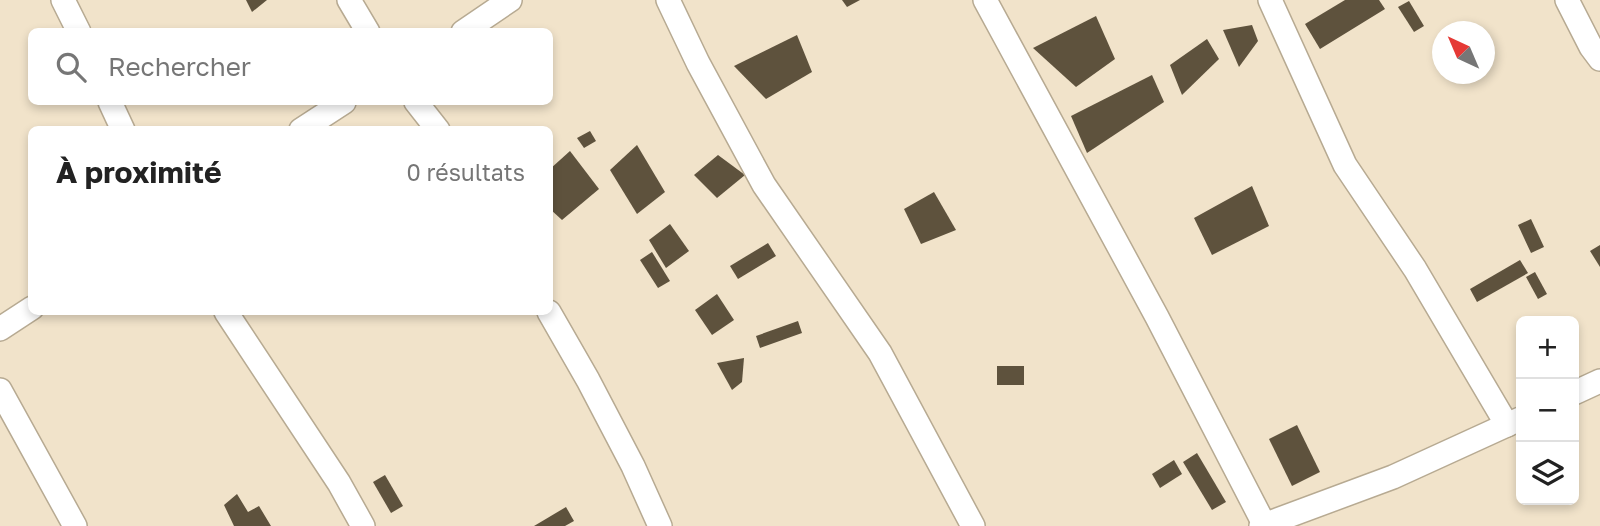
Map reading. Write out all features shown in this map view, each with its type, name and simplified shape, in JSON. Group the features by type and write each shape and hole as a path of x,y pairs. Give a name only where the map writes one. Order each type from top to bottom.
{"street":[{"path":"63,0 77,28"},
{"path":"349,0 366,28"},
{"path":"469,28 510,0"},
{"path":"668,0 698,63 764,185 880,353 973,526"},
{"path":"985,0 1157,317 1262,525 1393,477 1514,421 1345,164 1270,0"},
{"path":"1567,0 1600,59"},
{"path":"111,105 121,126"},
{"path":"307,126 339,105"},
{"path":"418,105 435,126"},
{"path":"0,329 28,311"},
{"path":"228,315 339,483 363,526"},
{"path":"551,315 595,392 660,526"},
{"path":"1579,391 1600,381"},
{"path":"0,390 75,526"}],"building":[{"path":"246,0 267,0 252,12"},
{"path":"842,0 860,0 847,7"},
{"path":"1345,0 1379,0 1385,9 1320,49 1305,24"},
{"path":"1409,1 1424,26 1414,32 1398,7"},
{"path":"1096,16 1115,59 1076,87 1033,48"},
{"path":"1252,25 1258,41 1239,67 1223,30"},
{"path":"797,35 812,72 766,99 734,66"},
{"path":"1207,39 1219,59 1182,95 1170,65"},
{"path":"1152,75 1164,102 1087,153 1071,116"},
{"path":"590,131 596,141 584,148 577,138"},
{"path":"637,145 665,192 637,214 610,170"},
{"path":"570,151 599,189 562,220 553,212 553,166"},
{"path":"718,155 745,175 717,198 694,175"},
{"path":"1252,186 1269,226 1212,255 1194,218"},
{"path":"934,192 956,230 921,244 904,209"},
{"path":"1531,219 1544,247 1531,253 1518,225"},
{"path":"670,224 689,251 666,268 649,240"},
{"path":"768,243 776,256 738,279 730,266"},
{"path":"1600,245 1600,267 1590,251"},
{"path":"652,252 670,281 658,288 640,260"},
{"path":"1520,260 1528,273 1477,302 1470,289"},
{"path":"1535,272 1547,294 1538,299 1526,277"},
{"path":"717,294 734,320 712,335 695,310"},
{"path":"798,321 802,333 760,348 756,336"},
{"path":"744,358 742,382 732,390 717,363"},
{"path":"997,366 1024,366 1024,385 997,385"},
{"path":"1297,425 1320,472 1292,486 1269,439"},
{"path":"1197,453 1226,502 1212,510 1183,462"},
{"path":"1174,460 1182,474 1160,488 1152,474"},
{"path":"385,475 403,506 391,513 373,482"},
{"path":"237,494 248,512 259,506 271,526 234,526 224,505"},
{"path":"566,507 574,521 565,526 534,526"}]}
